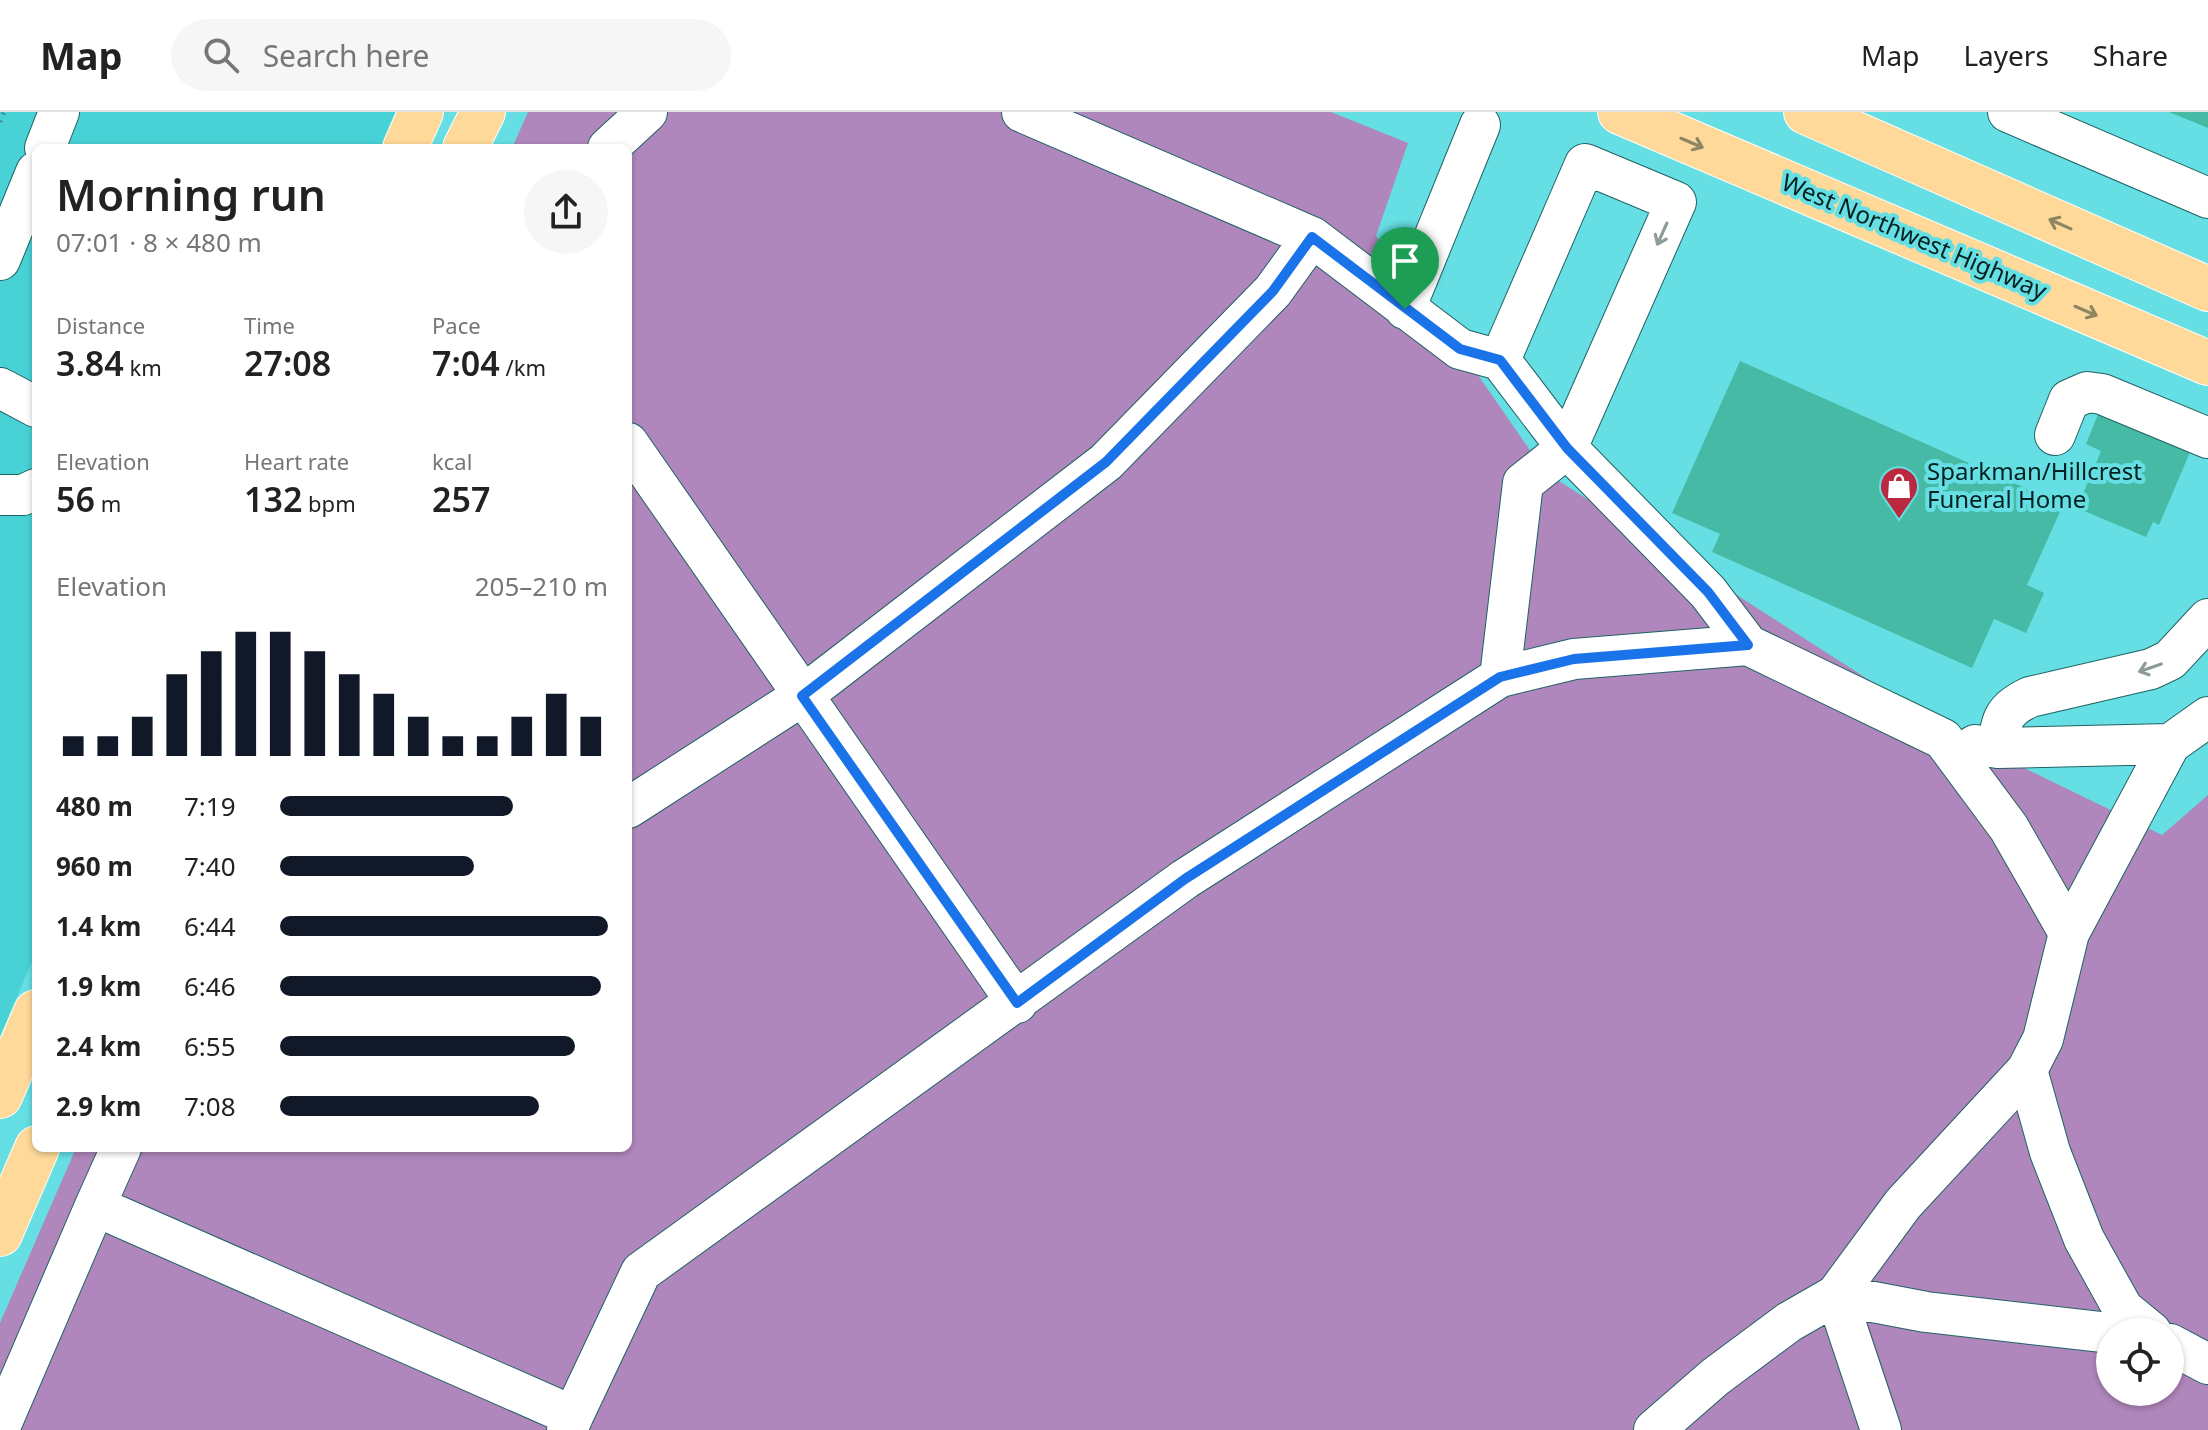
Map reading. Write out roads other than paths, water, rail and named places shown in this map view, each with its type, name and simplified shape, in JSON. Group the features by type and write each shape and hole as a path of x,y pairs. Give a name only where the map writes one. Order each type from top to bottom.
{"main road":[{"path":"407,144 421,112"},
{"path":"467,144 483,112"},
{"name":"West Northwest Highway","path":"1620,112 2208,363"},
{"path":"1806,112 2208,289"},
{"path":"0,1096 32,1021"},
{"path":"0,1234 35,1152"}],"lane":[{"path":"47,144 59,112"},
{"path":"612,144 647,112"},
{"path":"1022,112 1312,237 1460,349 1500,360 1567,448 1708,592 1748,645 1943,739 1998,748 2170,744"},
{"path":"2008,112 2208,198"},
{"path":"1405,309 1480,125"},
{"path":"1500,360 1585,164 1676,202 1567,448 1523,483 1500,677"},
{"path":"0,260 32,182"},
{"path":"632,805 802,696 1106,462 1273,291 1312,237"},
{"path":"0,388 32,405"},
{"path":"2055,435 2069,400 2087,392 2102,394 2208,438"},
{"path":"632,449 1017,1003"},
{"path":"0,495 23,495 32,491"},
{"path":"1998,748 2002,724 2012,706 2030,697 2151,669 2170,660 2208,619"},
{"path":"95,1206 570,1423 641,1272 1185,879 1500,677 1574,659 1748,645"},
{"path":"1654,1430 1715,1377 1789,1322 1836,1295 1903,1204 2027,1070 2043,1039 2069,933 2170,744 2208,717"},
{"path":"1943,739 2009,828 2069,933"},
{"path":"2027,1070 2050,1152 2084,1239 2123,1309 2134,1318"},
{"path":"0,1427 119,1152"},
{"path":"1836,1295 1926,1312 2096,1331"},
{"path":"1836,1295 1881,1430"},
{"path":"2184,1351 2208,1364"}],"place":[{"name":"Sparkman/Hillcrest Funeral Home","path":"1899,520"}]}
